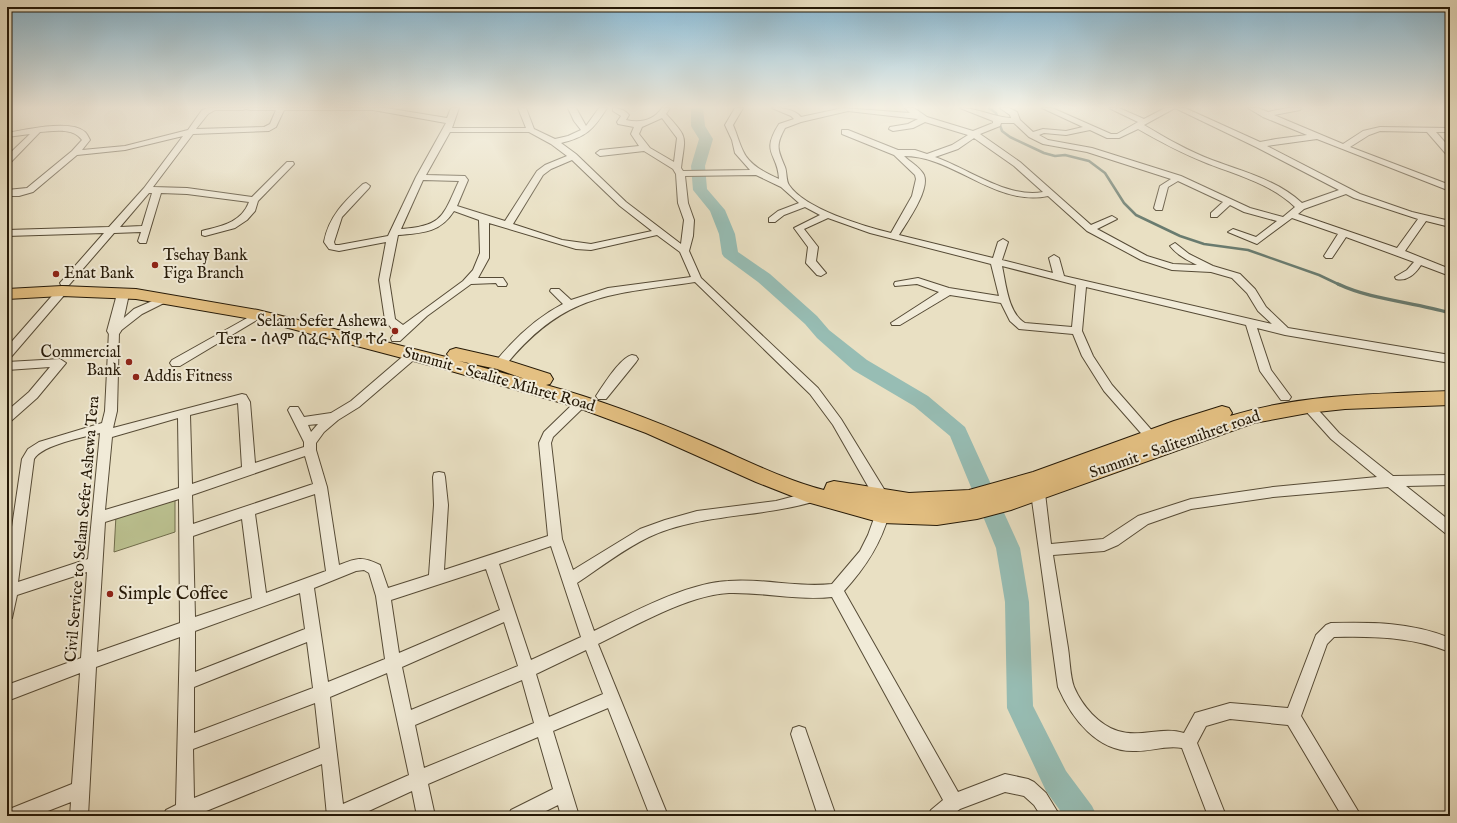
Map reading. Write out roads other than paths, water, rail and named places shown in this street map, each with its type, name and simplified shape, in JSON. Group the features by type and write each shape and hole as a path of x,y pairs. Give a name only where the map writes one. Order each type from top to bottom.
{"main road":[{"path":"7,285 64,287 97,282 142,284 191,290 400,333 450,358 500,364 602,396 663,419 770,467 882,506"},
{"name":"Summit - Sealite Mihret Road","path":"7,294 64,287 166,298 258,316 412,355 450,358 582,402 653,428 763,476 814,496 937,516 973,504"},
{"path":"1008,496 1152,436 1213,416 1285,397 1344,390 1445,393"},
{"name":"Summit - Salitemihret road","path":"973,504 1008,496 1038,493 1215,428 1253,416 1308,406 1445,393"}],"street":[{"path":"8,159 21,146"},
{"path":"7,193 19,193 30,190 75,153 81,146"},
{"path":"75,153 131,146"},
{"path":"7,354 112,229 147,190 179,146"},
{"path":"438,146 420,177 393,235 384,280 390,320 400,333 469,281 484,260 484,218"},
{"path":"405,721 526,670 589,639 695,594 727,587 762,587 819,592 836,590 852,574 878,531 882,506 836,422 814,391 697,279 684,251 622,204 573,156 560,146"},
{"path":"680,146 679,171 683,203 689,220 688,236 684,251"},
{"path":"737,146 739,153 757,172 784,185 805,204 828,215 893,236 1081,283 1285,331 1450,359"},
{"path":"773,146 773,154 782,168 784,185"},
{"path":"881,146 897,153 909,152 927,157 993,186 1016,193 1036,196 1049,193"},
{"path":"927,157 956,146"},
{"path":"992,146 1017,164 1090,229 1154,263 1179,269 1211,269"},
{"path":"1066,146 1089,150 1178,178 1247,210 1289,218 1344,233 1399,252 1450,273"},
{"path":"1181,146 1206,160 1273,186 1289,196 1301,207"},
{"path":"1262,146 1345,191 1424,218 1450,224"},
{"path":"1344,147 1450,188"},
{"path":"600,154 646,148 679,171 757,172"},
{"path":"893,236 920,189 922,179 919,174 897,153"},
{"path":"507,225 540,173 573,156"},
{"path":"205,233 232,226 238,222 250,211 254,200 290,164"},
{"path":"366,186 335,218 331,227 329,242 332,246 339,248 419,229 442,221 464,180 462,178 420,177"},
{"path":"1159,208 1164,186 1178,178"},
{"path":"147,190 187,191 254,200"},
{"path":"143,240 157,190"},
{"path":"1233,232 1256,242 1289,218 1301,207 1345,191"},
{"path":"1214,215 1229,201"},
{"path":"772,220 781,213 805,204"},
{"path":"451,206 484,218 530,231 559,242 590,247 658,232"},
{"path":"821,273 811,264 809,258 813,247 799,228 828,215"},
{"path":"1399,252 1424,218"},
{"path":"1090,229 1112,219"},
{"path":"7,233 146,229"},
{"path":"1329,256 1344,233"},
{"path":"1003,242 996,262 1005,300 1014,320 1023,326 1077,331"},
{"path":"1175,246 1186,256 1211,269 1236,276 1244,282 1262,309 1285,331"},
{"path":"1054,258 1059,277"},
{"path":"1400,277 1411,272 1419,261"},
{"path":"500,364 529,331 580,300 614,291 697,279"},
{"path":"469,281 499,280 502,284"},
{"path":"899,284 918,281 948,291 1005,300"},
{"path":"1081,283 1077,331 1088,356 1108,388 1152,436"},
{"path":"555,291 570,305"},
{"path":"896,323 948,291"},
{"path":"114,331 123,294"},
{"path":"114,331 133,313 148,304 166,298"},
{"path":"176,363 258,316"},
{"path":"1250,322 1266,371 1285,397"},
{"name":"Civil Service to Selam Sefer Ashewa Tera","path":"79,816 98,518 107,430 111,411 114,331"},
{"path":"98,518 249,470 310,446 320,429 334,417 355,404 412,355"},
{"path":"602,396 632,359"},
{"path":"7,366 60,363 34,395 7,419"},
{"path":"7,613 28,459 32,452 43,446 242,398 244,402 249,470"},
{"path":"582,402 548,436 545,443 555,539 589,639 659,816"},
{"path":"1308,406 1335,436 1393,481 1450,529"},
{"path":"294,410 301,422 310,446 320,487 333,573"},
{"path":"184,412 188,628 185,744 181,814 327,752"},
{"path":"301,422 334,417"},
{"path":"436,579 441,505 439,477"},
{"path":"1045,550 1104,544 1113,541 1142,520 1191,504 1273,492 1393,481 1450,480"},
{"path":"187,532 320,487"},
{"path":"1038,493 1045,550 1066,687 1075,706 1089,724 1107,737 1133,743 1178,738 1188,742 1217,816"},
{"path":"568,580 624,544 645,533 665,526 697,517 776,506 814,496"},
{"path":"248,511 260,602"},
{"path":"383,596 555,539"},
{"path":"491,561 570,816"},
{"path":"10,591 95,563"},
{"path":"7,693 89,662 260,602 355,565 365,564 375,569 383,596 393,663 426,816"},
{"path":"306,585 322,693 327,752 337,816 418,779 613,698"},
{"path":"836,590 954,802"},
{"path":"185,744 322,693 507,614"},
{"path":"1352,816 1313,753 1293,717 1321,640 1331,630 1364,629 1436,638 1450,645"},
{"path":"186,683 312,633"},
{"path":"1188,742 1201,719 1230,711 1293,717"},
{"path":"799,734 827,816"},
{"path":"937,816 954,802 1005,783 1028,788 1040,799 1051,816"},
{"path":"13,816 81,789"},
{"path":"517,816 563,793"}],"waterway":[{"path":"704,146 698,166 700,190 717,210 727,234 730,254 764,278 811,320 823,334 860,365 921,401 958,432 1008,548 1017,602 1020,708 1056,781 1082,816"},
{"path":"1030,146 1055,156 1065,155 1089,161 1105,173 1124,203 1136,215 1180,236 1204,244 1248,250 1319,275 1340,285"},
{"path":"1338,284 1365,294 1450,313"}],"place":[{"name":"Tsehay Bank Figa Branch","path":"155,265"},
{"name":"Enat Bank","path":"56,274"},
{"name":"Selam Sefer Ashewa Tera - ሰላም ሰፈር አሸዋ ተራ","path":"395,331"},
{"name":"Commercial Bank","path":"129,362"},
{"name":"Addis Fitness","path":"136,377"},
{"name":"Simple Coffee","path":"110,594"}]}
